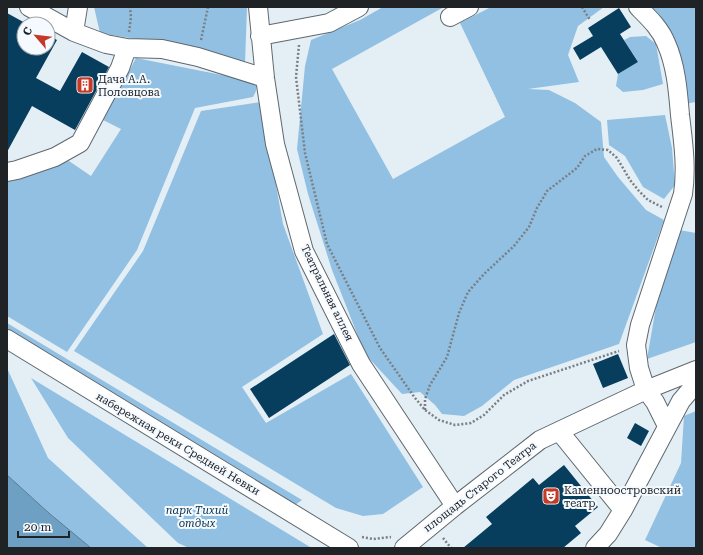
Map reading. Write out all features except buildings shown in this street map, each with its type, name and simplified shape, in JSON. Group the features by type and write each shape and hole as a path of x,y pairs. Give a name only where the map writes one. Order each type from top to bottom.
{"street":[{"path":"29,7 74,32 106,44 127,48 162,49 198,57 265,78"},
{"path":"74,32 78,7"},
{"name":"Театральная аллея","path":"258,7 265,78 275,144 304,251 361,364 456,506"},
{"path":"260,36 329,23 359,7"},
{"path":"450,17 469,7"},
{"path":"638,7 656,24 666,42 673,62 685,158 686,177 682,194 640,325 636,345 639,368 646,390 655,402 667,426"},
{"path":"7,172 18,170 55,157 80,143 120,68 127,48"},
{"name":"набережная реки Средней Невки","path":"7,339 349,548"},
{"name":"площадь Старого Театра","path":"404,548 540,440 646,390 696,370"},
{"path":"595,548 608,534 623,510 681,400 696,385"},
{"path":"559,431 623,510"}],"path":[{"path":"127,48 131,17 130,7"},
{"path":"198,57 208,7"},
{"path":"582,7 590,20"},
{"path":"300,29 296,77 305,153 327,244 380,348 425,410 439,420 455,425 471,423 484,415 504,395 528,381 636,345"},
{"path":"425,410 425,399 430,384 446,356 459,313 468,292 484,274 514,246 529,227 537,208 548,192 577,168 586,156 597,148 608,150 617,158 630,180 648,200 660,206 677,211"}],"green space":[{"path":"94,7 247,7 245,64 178,46 100,33"},
{"path":"383,7 444,7 332,69 393,179 505,117 460,23 491,7 604,7 578,26 568,55 579,82 528,89 549,90 575,103 601,122 604,157 618,177 646,210 664,220 619,344 514,380 482,406 464,416 442,414 435,405 420,392 402,394 365,354 332,270 308,194 297,149 305,66 311,40 360,20"},
{"path":"638,7 696,7 696,102 679,105 673,62"},
{"path":"646,36 656,44 663,84 643,90 623,92 616,86 618,74 638,62 624,40 630,37"},
{"path":"136,58 257,82 256,91 253,97 195,108 137,250 67,352 7,316 7,177 69,161 91,176 121,129 103,120"},
{"path":"261,102 283,224 323,334 242,387 266,423 351,374 423,487 383,514 363,516 336,508 74,351 143,251 201,111"},
{"path":"665,115 672,148 675,185 664,199 643,187 625,156 609,145 607,120"},
{"path":"679,230 696,233 696,342 647,359 657,301"},
{"path":"7,323 302,500 295,505 7,333"},
{"name":"парк Тихий отдых","path":"7,368 48,458 148,548 91,548 50,514 7,475"},
{"name":"парк Тихий отдых","path":"31,378 311,548 189,548 178,543 68,438"},
{"path":"696,411 696,548 662,548 645,540 681,463 684,416"}],"shaded area":[{"path":"7,475 50,514 91,548 7,548"}],"place":[{"name":"Дача А.А. Половцова","path":"85,85"},
{"name":"Каменноостровский театр","path":"551,496"}]}
